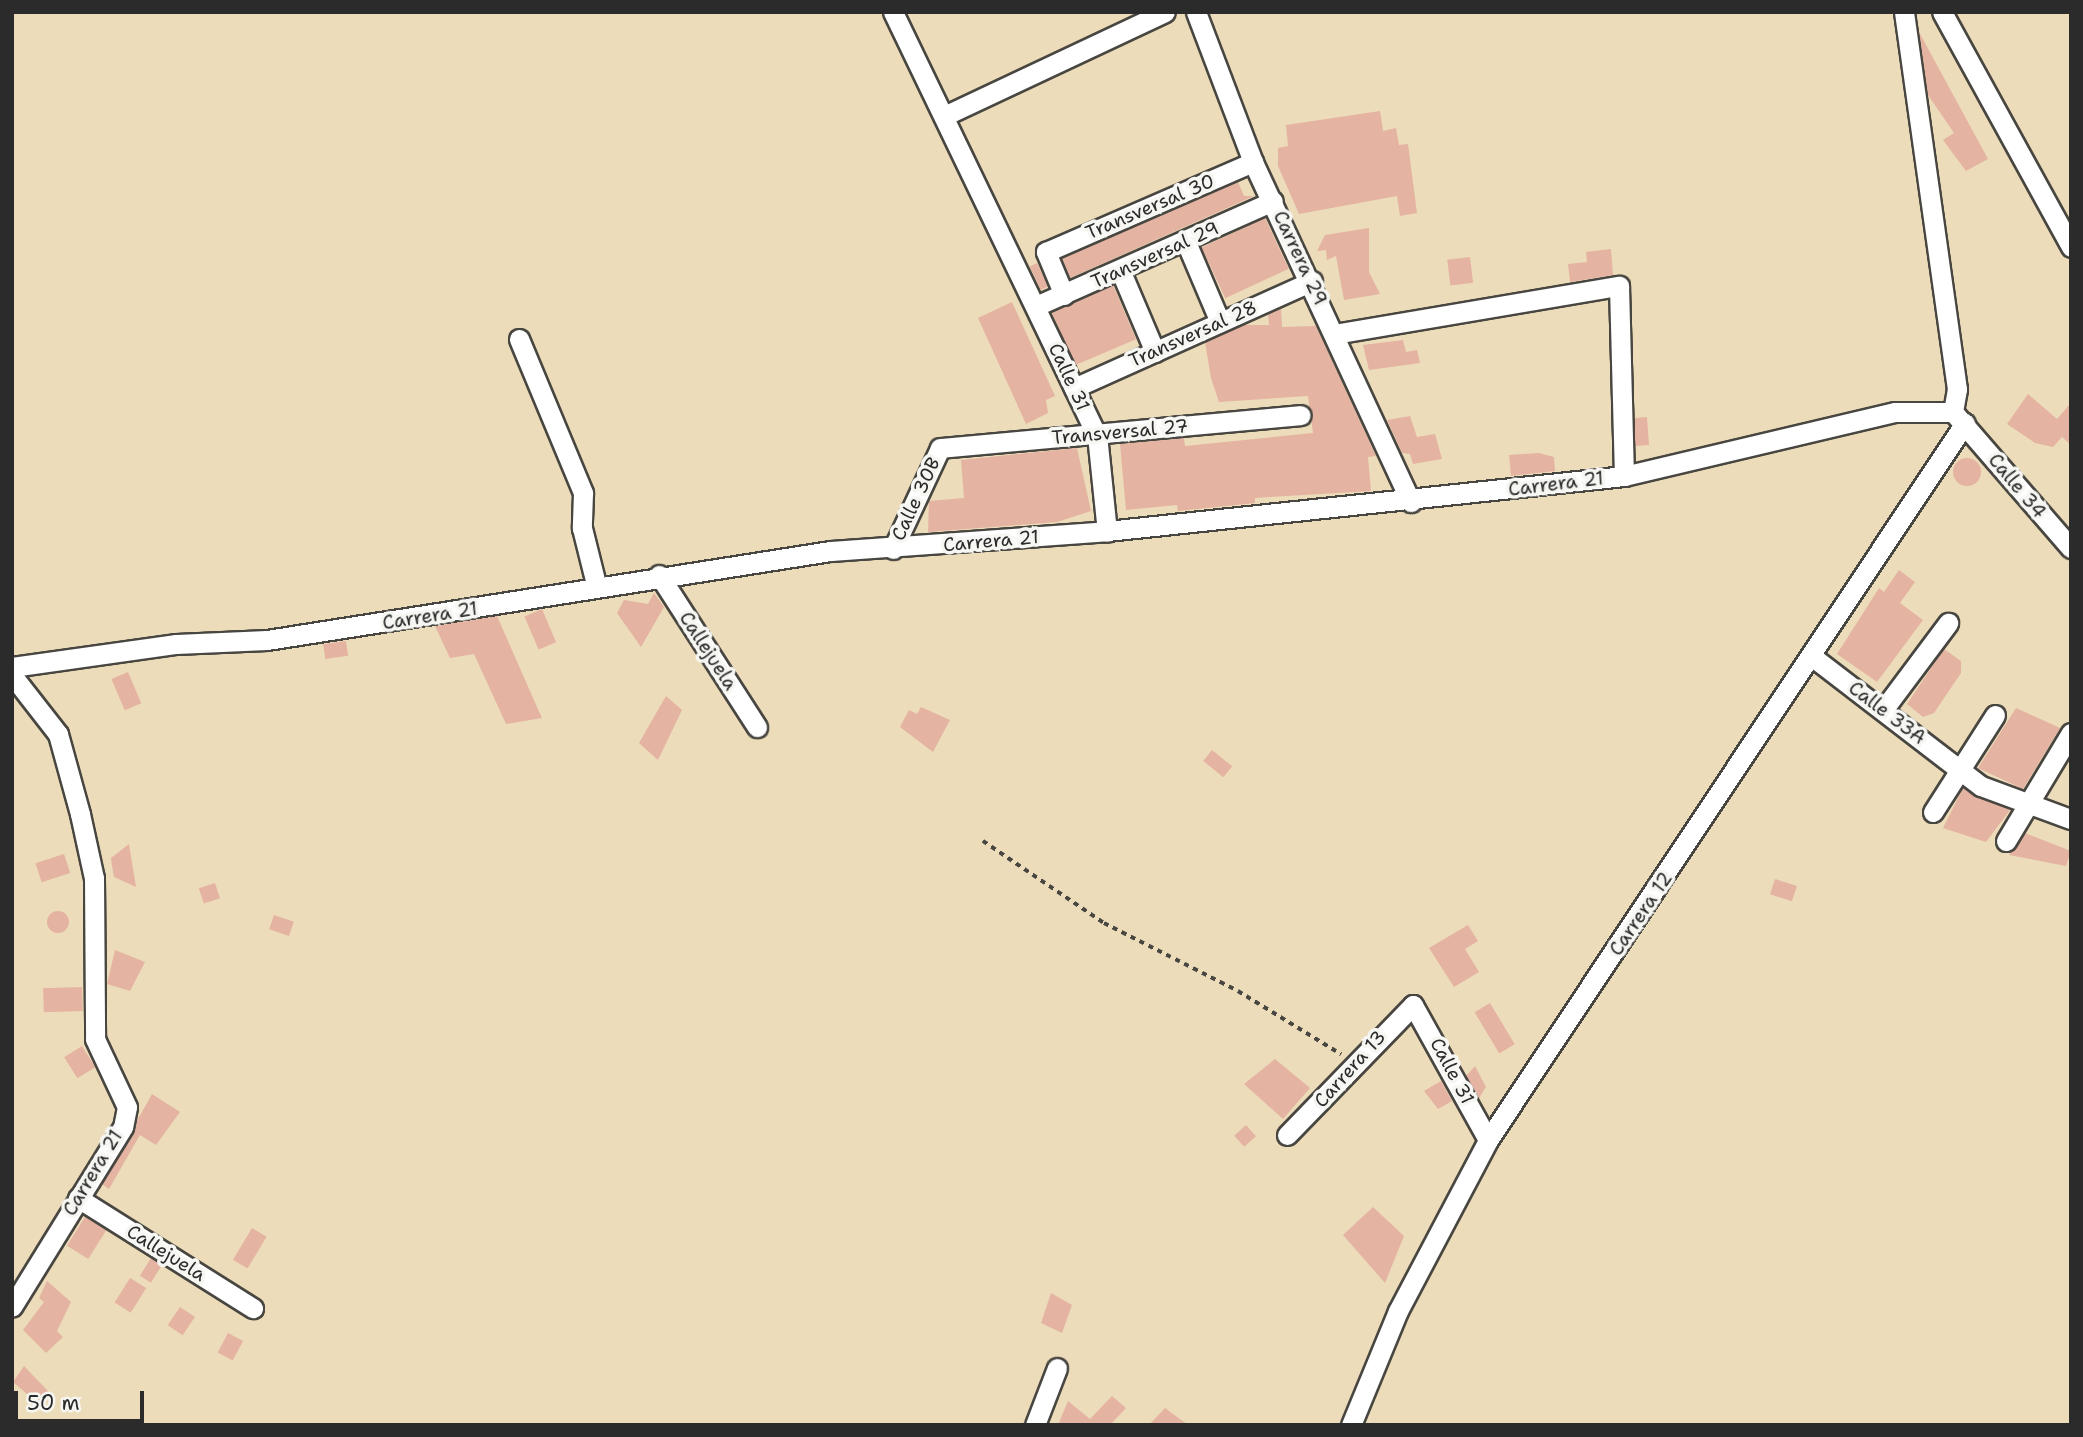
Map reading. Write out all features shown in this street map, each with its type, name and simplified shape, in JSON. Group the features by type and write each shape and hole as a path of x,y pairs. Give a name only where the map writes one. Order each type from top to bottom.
{"street":[{"name":"Calle 31","path":"894,12 1097,435 1107,531"},
{"path":"944,116 1165,12"},
{"name":"Carrera 29","path":"1196,12 1253,162 1312,281 1411,502"},
{"path":"1904,12 1959,417"},
{"path":"1942,12 2071,247"},
{"name":"Transversal 30","path":"1064,295 1046,252 1253,162"},
{"name":"Transversal 29","path":"1037,306 1121,272 1273,201"},
{"path":"1186,242 1220,322"},
{"path":"1121,272 1155,352"},
{"name":"Transversal 28","path":"1074,388 1312,281"},
{"path":"1334,334 1619,286 1624,476"},
{"path":"519,339 583,493 582,528 596,584"},
{"name":"Carrera 21","path":"12,667 176,645 267,640 464,611 596,584 659,575 893,549 1411,502 1624,476 1895,412 1959,417"},
{"name":"Transversal 27","path":"940,448 1300,415"},
{"name":"Calle 34","path":"1959,417 2071,548"},
{"name":"Carrera 12","path":"1351,1425 1398,1311 1488,1140 1814,658 1959,417"},
{"name":"Calle 30B","path":"893,549 940,448"},
{"name":"Callejuela","path":"659,575 757,727"},
{"path":"1883,710 1948,622"},
{"name":"Calle 33A","path":"1814,658 1981,786 2070,819"},
{"name":"Carrera 21","path":"12,675 58,734 80,814 94,877 93,1030 127,1107 123,1127 12,1307"},
{"path":"1933,812 1995,715"},
{"path":"2006,841 2026,803 2071,733"},
{"name":"Calle 31","path":"1413,1004 1488,1140"},
{"name":"Carrera 13","path":"1287,1135 1355,1067 1401,1009 1413,1004"},
{"name":"Callejuela","path":"78,1198 253,1308"},
{"path":"1035,1425 1057,1368"}],"path":[{"path":"983,841 1104,923 1326,1041 1355,1067"}],"building":[{"path":"1919,32 1988,159 1966,171 1943,140 1954,133 1928,95"},
{"path":"1380,111 1383,131 1396,128 1399,145 1408,144 1417,213 1400,216 1397,196 1299,214 1278,166 1278,148 1288,146 1286,125"},
{"path":"1238,182 1244,196 1254,196 1070,278 1062,258"},
{"path":"1265,218 1289,269 1225,298 1202,248"},
{"path":"1369,228 1369,272 1380,294 1344,300 1336,256 1327,260 1326,250 1317,251 1325,235"},
{"path":"1611,249 1613,275 1570,282 1568,264 1587,262 1586,252"},
{"path":"1470,257 1473,283 1450,286 1447,260"},
{"path":"1037,263 1048,287 1041,290 1030,266"},
{"path":"1113,285 1136,339 1074,365 1051,311"},
{"path":"1012,302 1055,396 1046,400 1048,413 1026,424 978,318"},
{"path":"1281,309 1282,327 1316,326 1376,456 1368,457 1371,491 1255,498 1255,503 1178,511 1177,505 1126,510 1120,444 1184,438 1185,446 1313,433 1308,396 1219,402 1211,378 1205,342 1243,325 1269,325 1268,314"},
{"path":"1403,340 1406,352 1417,350 1420,363 1369,370 1363,345"},
{"path":"2028,394 2057,419 2071,403 2071,445 2062,437 2053,447 2035,443 2007,424"},
{"path":"1410,416 1417,437 1435,434 1442,459 1413,464 1410,454 1402,453 1387,420"},
{"path":"1647,417 1649,445 1635,446 1635,418"},
{"path":"1077,448 1091,511 1057,522 928,532 929,501 964,498 961,460"},
{"path":"1539,453 1554,457 1555,471 1511,476 1509,455"},
{"path":"1967,458 1977,462 1981,472 1977,482 1967,486 1957,482 1953,472 1957,462"},
{"path":"1899,570 1915,582 1900,603 1923,620 1877,682 1837,654 1879,588 1884,592"},
{"path":"654,593 664,607 641,647 617,613 624,600 648,604"},
{"path":"542,609 556,642 539,650 525,616"},
{"path":"497,616 542,718 506,724 474,654 450,658 435,626"},
{"path":"346,641 348,656 325,659 323,644"},
{"path":"1944,649 1961,661 1961,673 1934,713 1923,717 1907,704"},
{"path":"128,672 141,703 125,710 111,679"},
{"path":"666,696 682,710 658,760 639,743"},
{"path":"921,707 950,720 933,752 900,727 909,710 917,714"},
{"path":"2016,708 2060,728 2023,789 1978,768"},
{"path":"1212,750 1232,766 1223,777 1203,761"},
{"path":"1963,788 2010,810 1986,842 1943,828"},
{"path":"2025,833 2071,851 2066,866 2009,855"},
{"path":"129,844 136,887 114,877 112,866 111,858"},
{"path":"64,854 70,873 42,882 35,863"},
{"path":"1775,879 1797,886 1792,901 1770,894"},
{"path":"215,883 220,898 204,903 199,888"},
{"path":"58,911 66,914 69,922 66,930 58,933 50,930 47,922 50,914"},
{"path":"274,915 294,922 289,936 269,929"},
{"path":"1468,925 1478,941 1465,949 1479,972 1454,987 1429,948"},
{"path":"115,950 145,962 130,991 107,984"},
{"path":"82,987 83,1011 44,1012 43,988"},
{"path":"1490,1003 1515,1044 1499,1053 1475,1012"},
{"path":"82,1046 95,1067 77,1078 64,1057"},
{"path":"1275,1059 1310,1088 1283,1119 1244,1084"},
{"path":"1475,1066 1486,1087 1479,1098 1466,1076"},
{"path":"1441,1081 1452,1101 1438,1109 1424,1091"},
{"path":"152,1094 180,1112 156,1145 140,1135 109,1189 102,1184"},
{"path":"1246,1125 1256,1136 1244,1147 1234,1136"},
{"path":"1373,1207 1404,1236 1385,1283 1343,1235"},
{"path":"85,1217 106,1230 88,1259 67,1246"},
{"path":"252,1228 267,1237 248,1268 233,1260"},
{"path":"151,1258 162,1265 151,1283 140,1276"},
{"path":"130,1278 146,1288 131,1313 115,1303"},
{"path":"47,1281 71,1302 57,1331 63,1337 46,1353 23,1330 44,1302 39,1298"},
{"path":"1051,1293 1072,1305 1062,1333 1041,1323"},
{"path":"180,1307 195,1317 183,1335 168,1325"},
{"path":"228,1333 243,1341 233,1360 218,1352"},
{"path":"24,1366 49,1392 40,1405 13,1382"},
{"path":"1112,1396 1126,1408 1110,1425 1058,1425 1068,1401 1090,1419"},
{"path":"1165,1408 1188,1425 1149,1425"}]}
